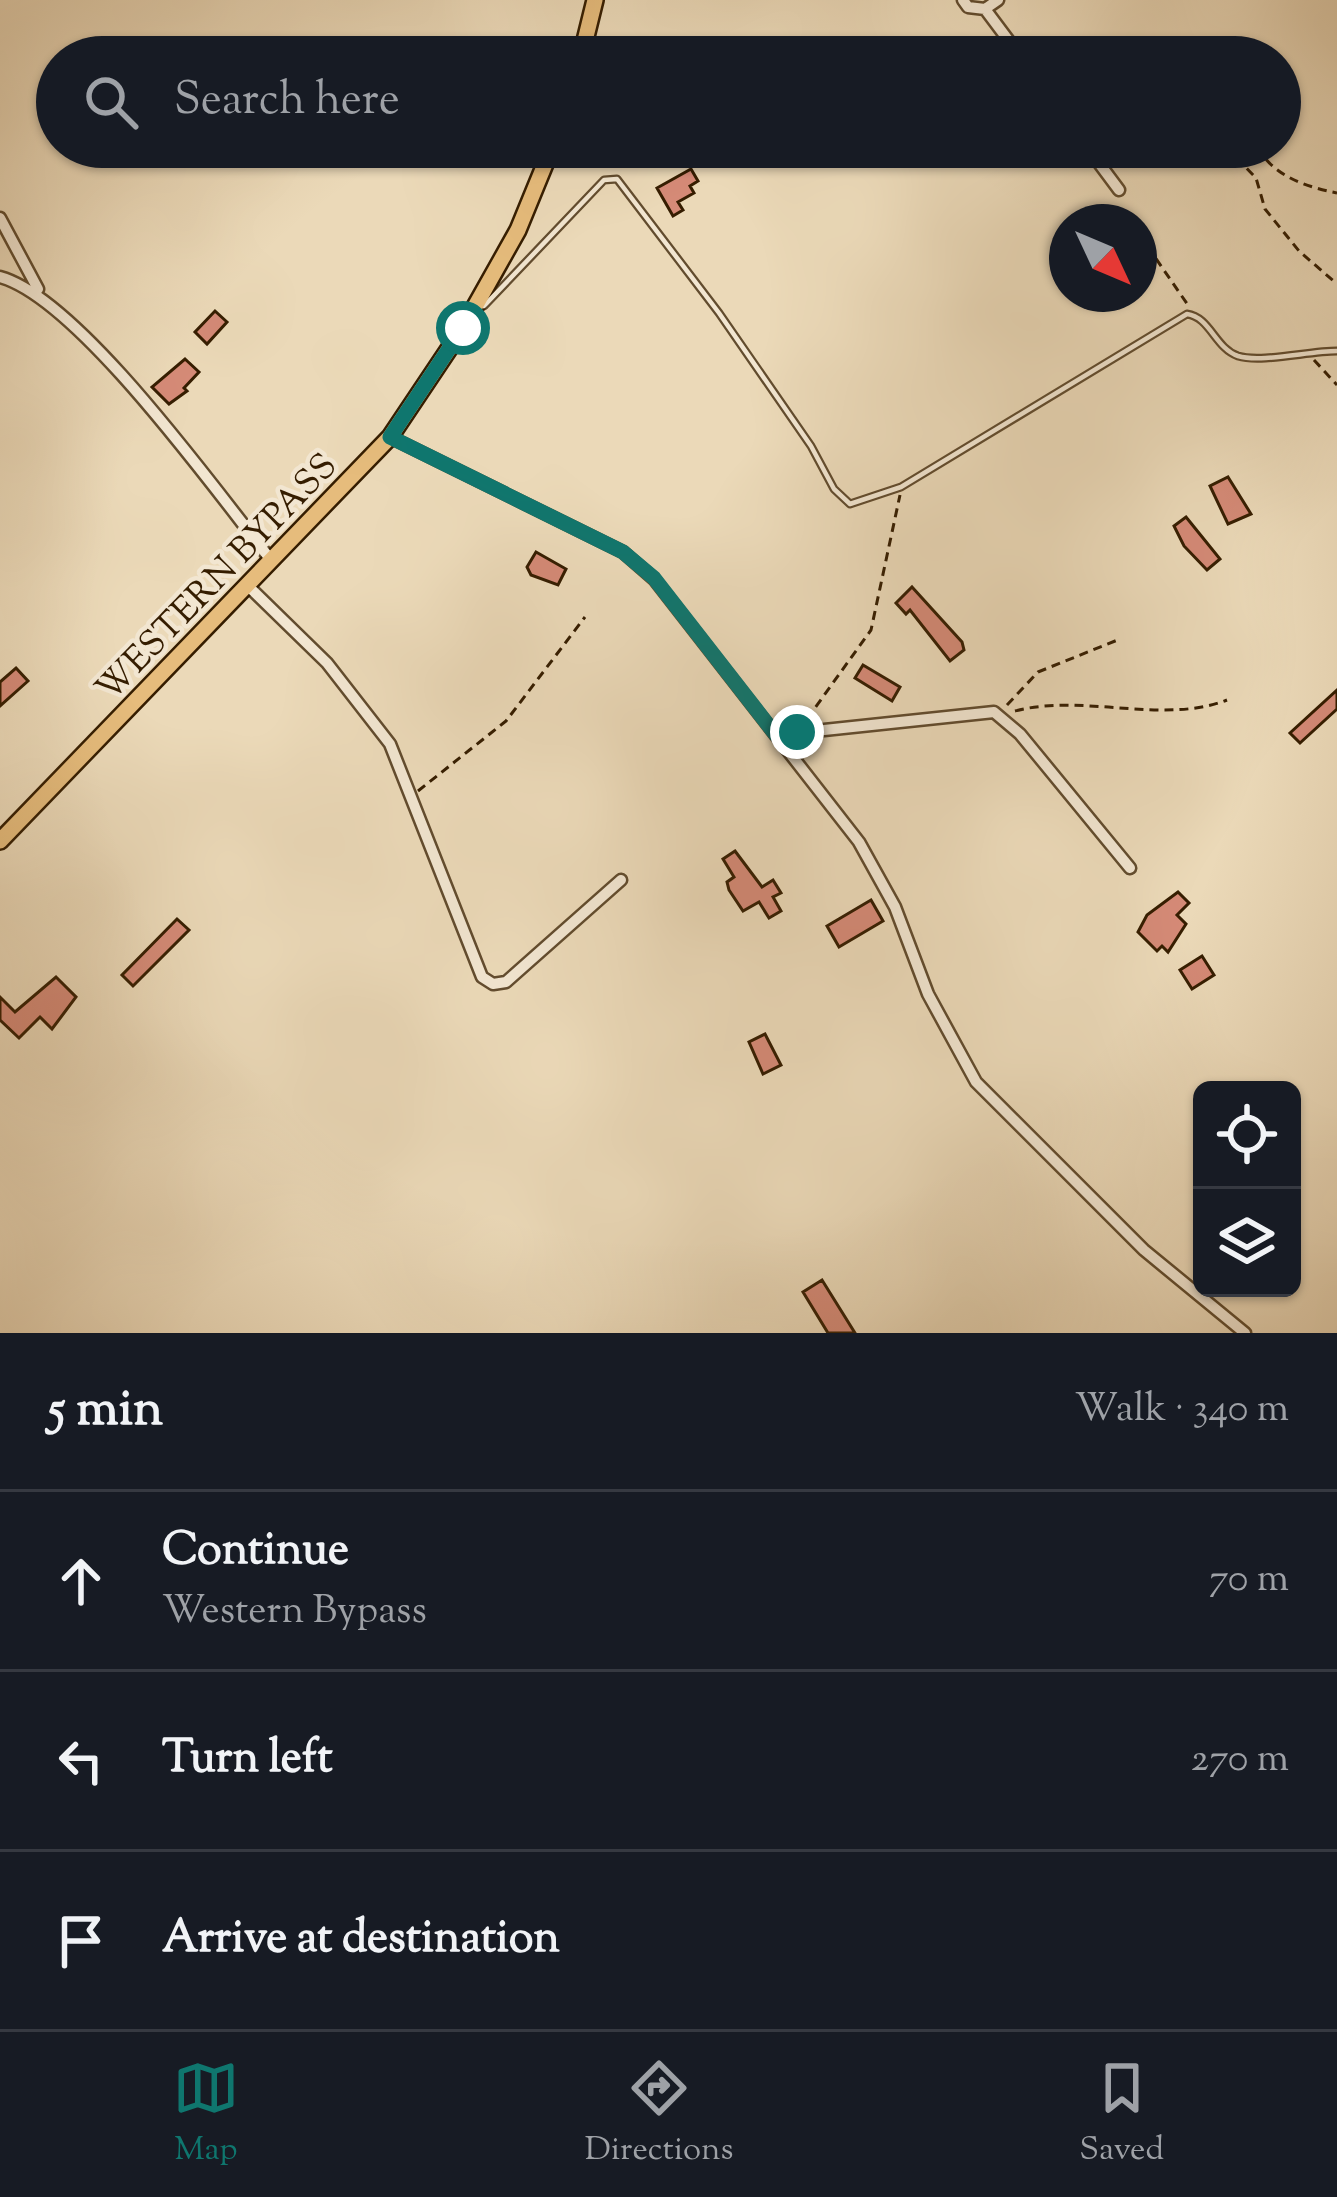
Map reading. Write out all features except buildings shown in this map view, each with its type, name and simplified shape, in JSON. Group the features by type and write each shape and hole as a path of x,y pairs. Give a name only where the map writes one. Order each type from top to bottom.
{"main road":[{"path":"586,36 596,0"},
{"name":"WESTERN BYPASS","path":"0,841 390,437 463,328 518,230 543,168"}],"street":[{"path":"963,0 968,7 985,9 998,0"},
{"path":"985,9 1005,36"},
{"path":"1103,168 1119,190"},
{"path":"0,218 42,295 141,399 272,560"},
{"path":"0,277 42,295"},
{"path":"390,437 623,552 654,578 880,878 928,994 976,1082 1129,1236 1245,1333"},
{"path":"247,585 362,704 391,744 475,966 493,984 506,982 621,880"},
{"path":"776,735 982,712 1000,715 1130,868"}],"lane":[{"path":"463,328 604,180 617,179 730,329 842,498 862,503 901,487 1173,321 1195,314 1224,348 1243,357 1304,350 1337,352"}],"path":[{"path":"1246,168 1256,178 1265,208 1299,251 1337,284"},
{"path":"1273,168 1337,193"},
{"path":"1157,259 1195,314"},
{"path":"1304,350 1337,385"},
{"path":"797,732 871,630 901,487"},
{"path":"412,796 506,721 585,617"},
{"path":"1000,715 1038,671 1120,639"},
{"path":"1000,715 1031,707 1208,708 1227,700"}],"route":[{"path":"463,328 390,437 623,552 654,578 776,735 797,732"}]}
